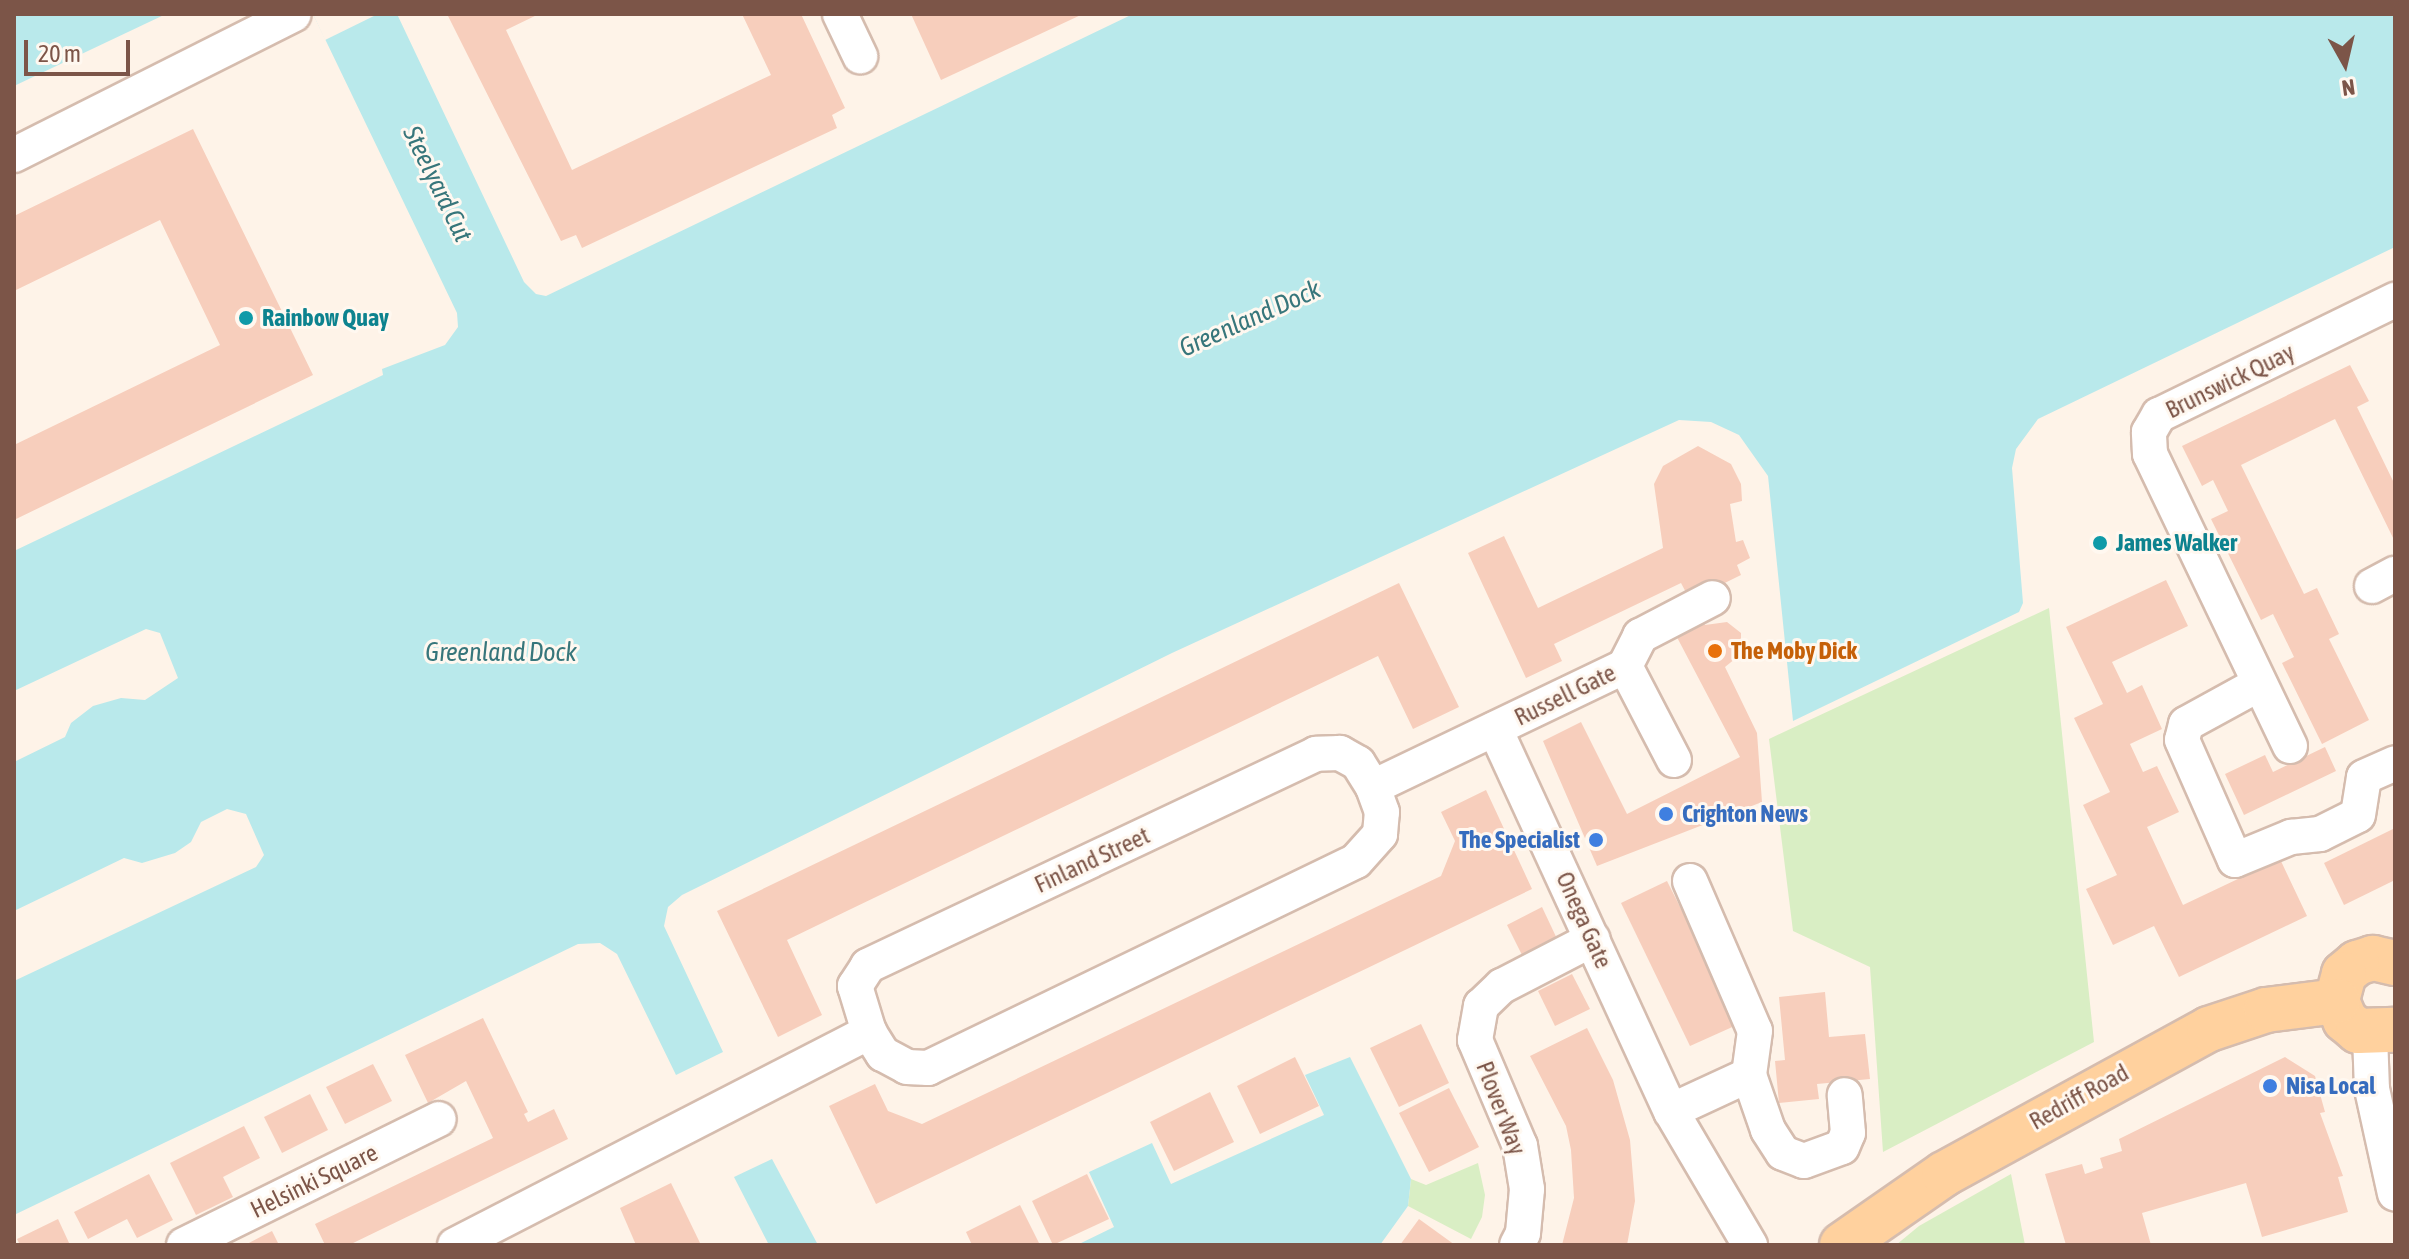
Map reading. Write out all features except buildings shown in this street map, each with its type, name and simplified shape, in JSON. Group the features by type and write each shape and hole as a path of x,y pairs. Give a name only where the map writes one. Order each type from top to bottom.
{"main road":[{"path":"2382,1032 2345,1020 2337,1001 2344,974 2357,963 2373,958 2395,963"},
{"name":"Redriff Road","path":"1842,1245 1957,1166 2209,1029 2266,1010 2337,1001"}],"street":[{"path":"14,155 294,14"},
{"path":"840,14 860,56"},
{"name":"Brunswick Quay","path":"2290,746 2150,454 2149,432 2159,415 2395,300"},
{"path":"1625,666 1640,636 1713,598"},
{"name":"Russell Gate","path":"1495,729 1625,666 1674,760"},
{"path":"2259,684 2186,724 2182,740 2235,860 2291,837 2320,834 2358,815 2364,777 2395,763"},
{"path":"1373,787 1495,729"},
{"name":"Onega Gate","path":"1495,729 1671,1111 1750,1245"},
{"name":"Finland Street","path":"1340,753 1358,763 1373,787 1382,812 1380,834 1356,861 928,1068 907,1067 883,1054 869,1032 855,986 868,966 1316,754 1340,753"},
{"path":"1690,881 1755,1031 1749,1075 1768,1130 1783,1153 1804,1161 1842,1147 1848,1133 1845,1095"},
{"name":"Plover Way","path":"1517,1245 1523,1233 1527,1189 1520,1146 1475,1040 1481,1006 1502,986 1593,939"},
{"path":"455,1245 497,1236 696,1121 869,1032"},
{"path":"2382,1032 2372,1089 2395,1194"},
{"path":"1671,1111 1749,1075"},
{"name":"Helsinki Square","path":"187,1244 439,1119"}],"green space":[{"path":"2049,608 2094,1042 1883,1152 1870,967 1793,931 1769,739"},
{"path":"1478,1163 1485,1195 1482,1217 1471,1239 1408,1206 1411,1179 1426,1185"},
{"path":"2011,1174 2025,1245 1896,1245 1919,1226"}],"water":[{"path":"14,14 166,14 14,86"},
{"name":"Greenland Dock","path":"313,14 397,14 524,282 536,294 546,296 1133,14 2395,14 2395,247 2038,419 2016,449 2012,468 2023,603 2019,612 1793,721 1768,476 1739,435 1711,422 1679,420 1172,653 682,895 668,907 664,926 723,1052 676,1075 617,954 600,943 578,944 14,1215 14,981 256,867 264,855 246,814 227,809 201,822 191,842 175,853 142,863 124,858 14,911 14,762 65,737 71,723 93,706 121,698 145,700 178,678 160,633 146,629 14,691 14,551 383,375 382,369 445,345 458,327 457,313"},
{"path":"1350,1057 1411,1179 1408,1206 1380,1245 1077,1245 1114,1227 1089,1172 1152,1143 1171,1184 1324,1115 1305,1075"},
{"path":"772,1159 818,1245 769,1245 734,1177"}],"pier":[{"path":"313,14 378,14 325,40"}],"place":[{"name":"Rainbow Quay","path":"246,318"},
{"name":"James Walker","path":"2100,543"},
{"name":"The Moby Dick","path":"1715,651"},
{"name":"Crighton News","path":"1666,814"},
{"name":"The Specialist","path":"1596,840"},
{"name":"Nisa Local","path":"2270,1086"}],"water label":[{"name":"Steelyard Cut","path":"437,184"}]}
